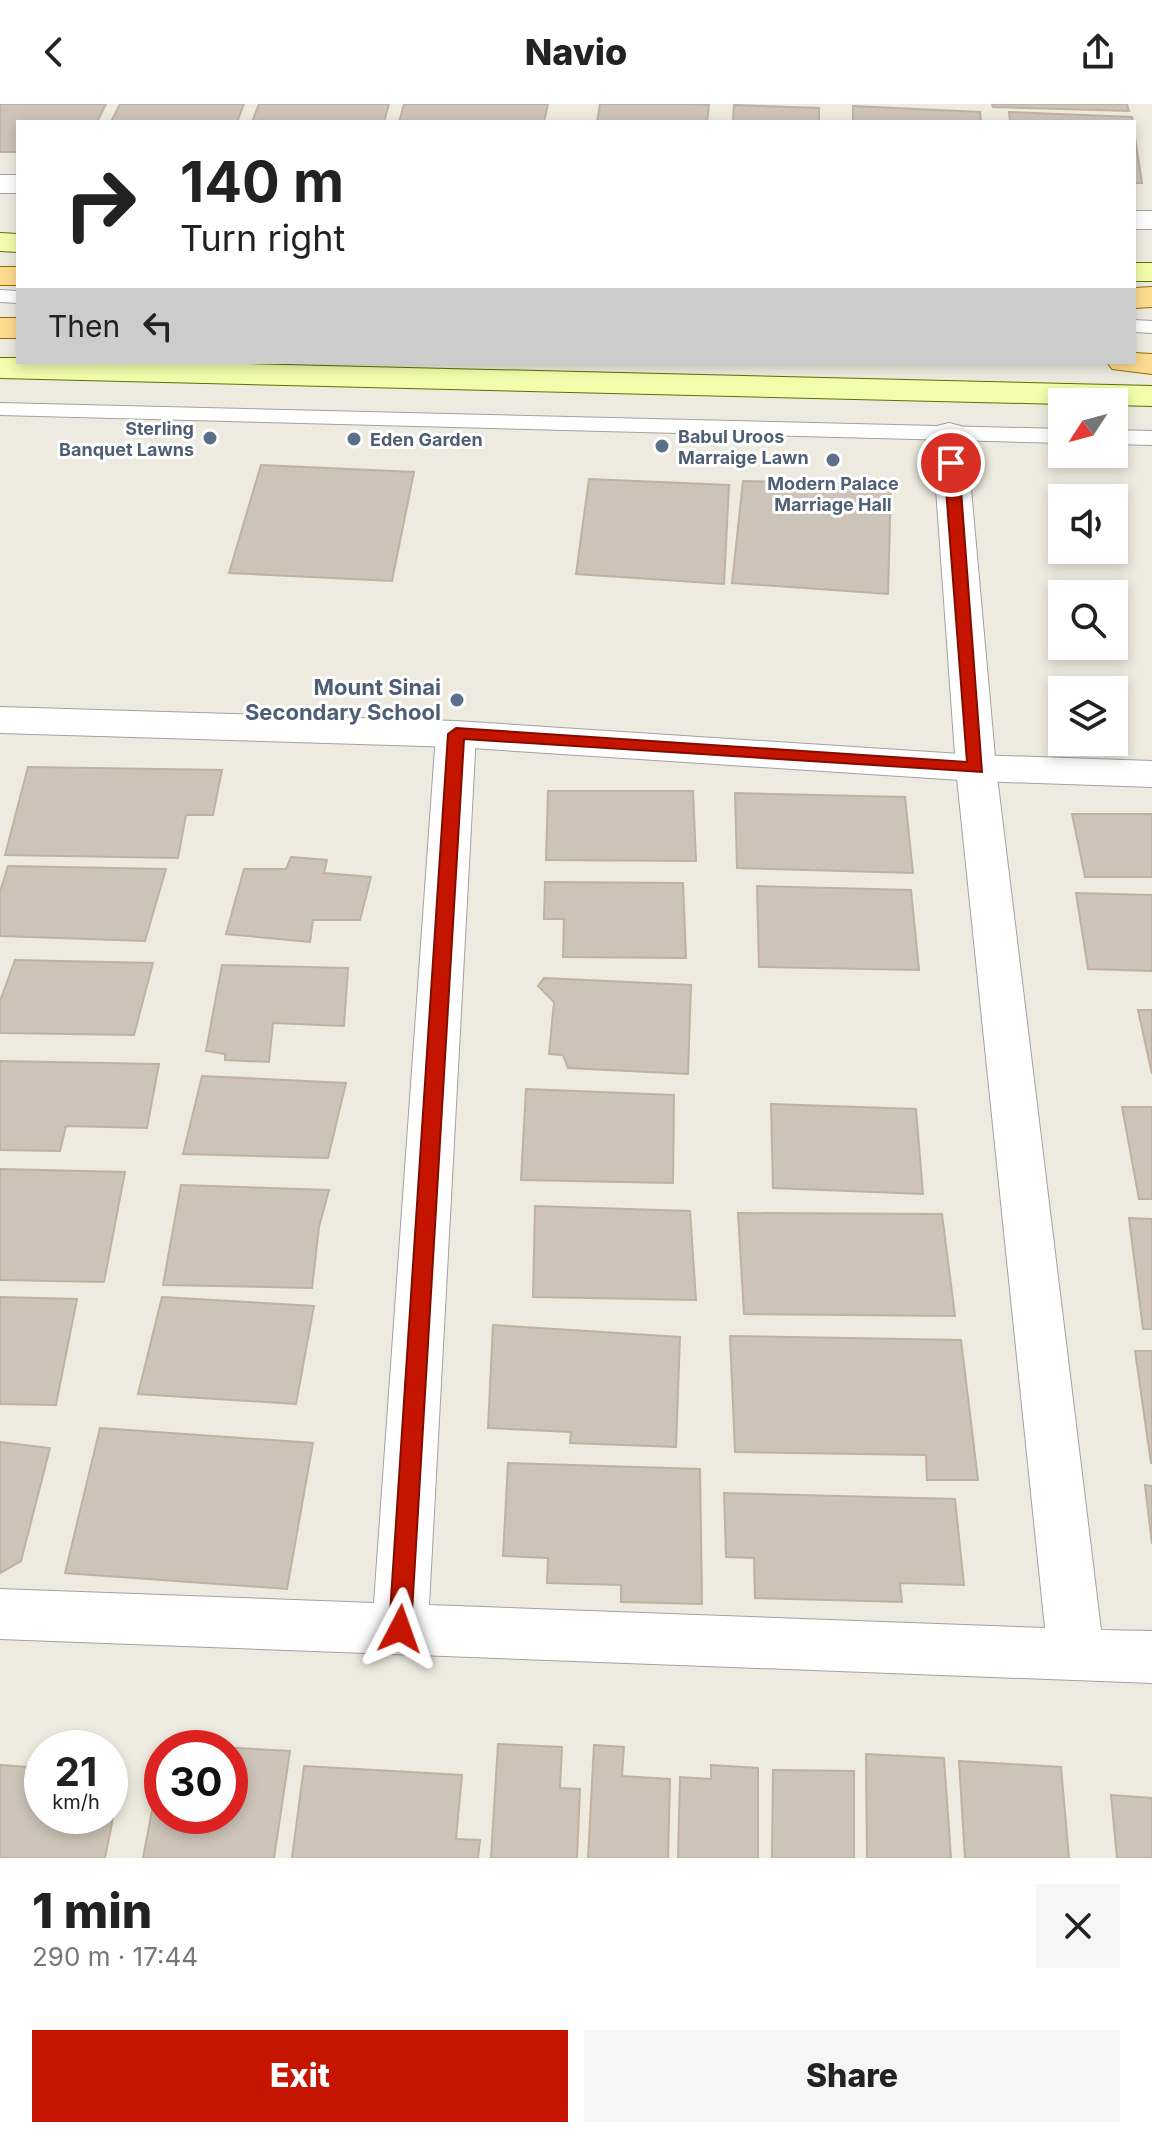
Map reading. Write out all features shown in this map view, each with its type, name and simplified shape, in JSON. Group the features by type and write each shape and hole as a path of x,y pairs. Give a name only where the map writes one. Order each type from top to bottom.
{"main road":[{"path":"0,368 1152,396"}],"street":[{"path":"949,433 976,768 1076,1654"},
{"path":"0,720 456,734 976,768 1152,774"},
{"path":"400,1629 456,734"},
{"path":"0,1614 1152,1657"}],"lane":[{"path":"0,409 1048,436"},
{"path":"1128,437 1152,438"}],"building":[{"path":"0,104 106,104 98,120 16,120 16,152 0,152"},
{"path":"120,104 244,104 238,120 112,120"},
{"path":"259,104 389,104 385,120 253,120"},
{"path":"404,104 548,104 544,120 400,120"},
{"path":"600,104 709,105 707,120 597,120"},
{"path":"992,104 1127,104 1129,111 993,107"},
{"path":"734,105 819,108 819,120 733,120"},
{"path":"853,106 980,112 981,120 853,120"},
{"path":"1009,112 1132,117 1133,120 1010,120"},
{"path":"1136,144 1142,183 1136,183"},
{"path":"261,465 414,472 392,581 229,573"},
{"path":"589,479 729,485 724,584 576,574"},
{"path":"743,481 891,484 888,594 732,583"},
{"path":"28,767 222,770 213,815 186,815 178,858 5,855"},
{"path":"548,791 693,791 696,861 546,860"},
{"path":"735,793 905,797 913,873 737,868"},
{"path":"1072,814 1152,814 1152,877 1085,877"},
{"path":"291,857 327,860 324,873 371,877 360,920 313,920 310,942 226,934 244,869 286,869"},
{"path":"8,866 166,869 145,941 0,936 0,892"},
{"path":"545,882 683,883 686,958 563,957 564,919 544,919"},
{"path":"757,886 911,890 919,970 759,967"},
{"path":"1076,893 1152,895 1152,971 1088,969"},
{"path":"15,960 153,963 134,1035 0,1033 0,1001"},
{"path":"222,965 348,968 344,1026 273,1023 269,1062 225,1060 225,1054 206,1051"},
{"path":"544,978 691,985 688,1074 568,1068 563,1055 549,1054 554,1002 538,986"},
{"path":"1138,1010 1152,1010 1152,1074"},
{"path":"0,1061 159,1064 147,1128 66,1126 60,1151 0,1150"},
{"path":"202,1076 346,1083 328,1158 183,1154"},
{"path":"526,1089 674,1095 673,1183 521,1180"},
{"path":"771,1104 916,1109 923,1194 773,1188"},
{"path":"1122,1107 1152,1107 1152,1199 1139,1199"},
{"path":"0,1169 125,1172 104,1282 0,1280"},
{"path":"181,1185 329,1190 319,1227 312,1288 163,1285"},
{"path":"535,1206 690,1211 696,1300 533,1297"},
{"path":"738,1213 942,1214 955,1316 744,1314"},
{"path":"1129,1218 1152,1219 1152,1329 1143,1329"},
{"path":"0,1297 77,1299 56,1405 0,1404"},
{"path":"162,1297 314,1306 296,1404 138,1394"},
{"path":"493,1325 680,1337 676,1447 570,1443 571,1432 488,1428"},
{"path":"730,1336 961,1340 978,1480 927,1480 926,1455 735,1452"},
{"path":"1135,1351 1152,1351 1152,1463 1151,1463"},
{"path":"100,1428 313,1443 287,1589 65,1573"},
{"path":"0,1442 50,1448 21,1561 0,1573"},
{"path":"508,1463 700,1469 702,1604 621,1602 621,1585 547,1583 548,1558 503,1556"},
{"path":"1145,1485 1152,1486 1152,1544"},
{"path":"724,1493 955,1499 964,1585 900,1583 902,1602 755,1598 754,1558 726,1557"},
{"path":"498,1744 562,1747 560,1788 580,1789 577,1858 491,1858"},
{"path":"594,1745 624,1747 622,1776 670,1779 668,1858 588,1858"},
{"path":"248,1749 290,1751 274,1858 143,1858 148,1834 248,1834"},
{"path":"866,1754 944,1758 951,1858 867,1858"},
{"path":"959,1761 1061,1767 1069,1858 965,1858"},
{"path":"0,1765 24,1767 24,1834 110,1834 105,1858 0,1858"},
{"path":"711,1765 758,1768 758,1858 678,1858 680,1777 711,1779"},
{"path":"304,1766 462,1775 456,1839 480,1840 478,1858 292,1858"},
{"path":"773,1770 854,1771 854,1858 772,1858"},
{"path":"1111,1795 1152,1798 1152,1858 1117,1858"}],"place":[{"name":"Sterling Banquet Lawns","path":"210,438"},
{"name":"Eden Garden","path":"354,439"},
{"name":"Babul Uroos Marraige Lawn","path":"662,446"},
{"name":"Modern Palace Marriage Hall","path":"833,460"},
{"name":"Mount Sinai Secondary School","path":"457,700"}],"route":[{"path":"400,1629 456,734 976,768 951,463"}]}
